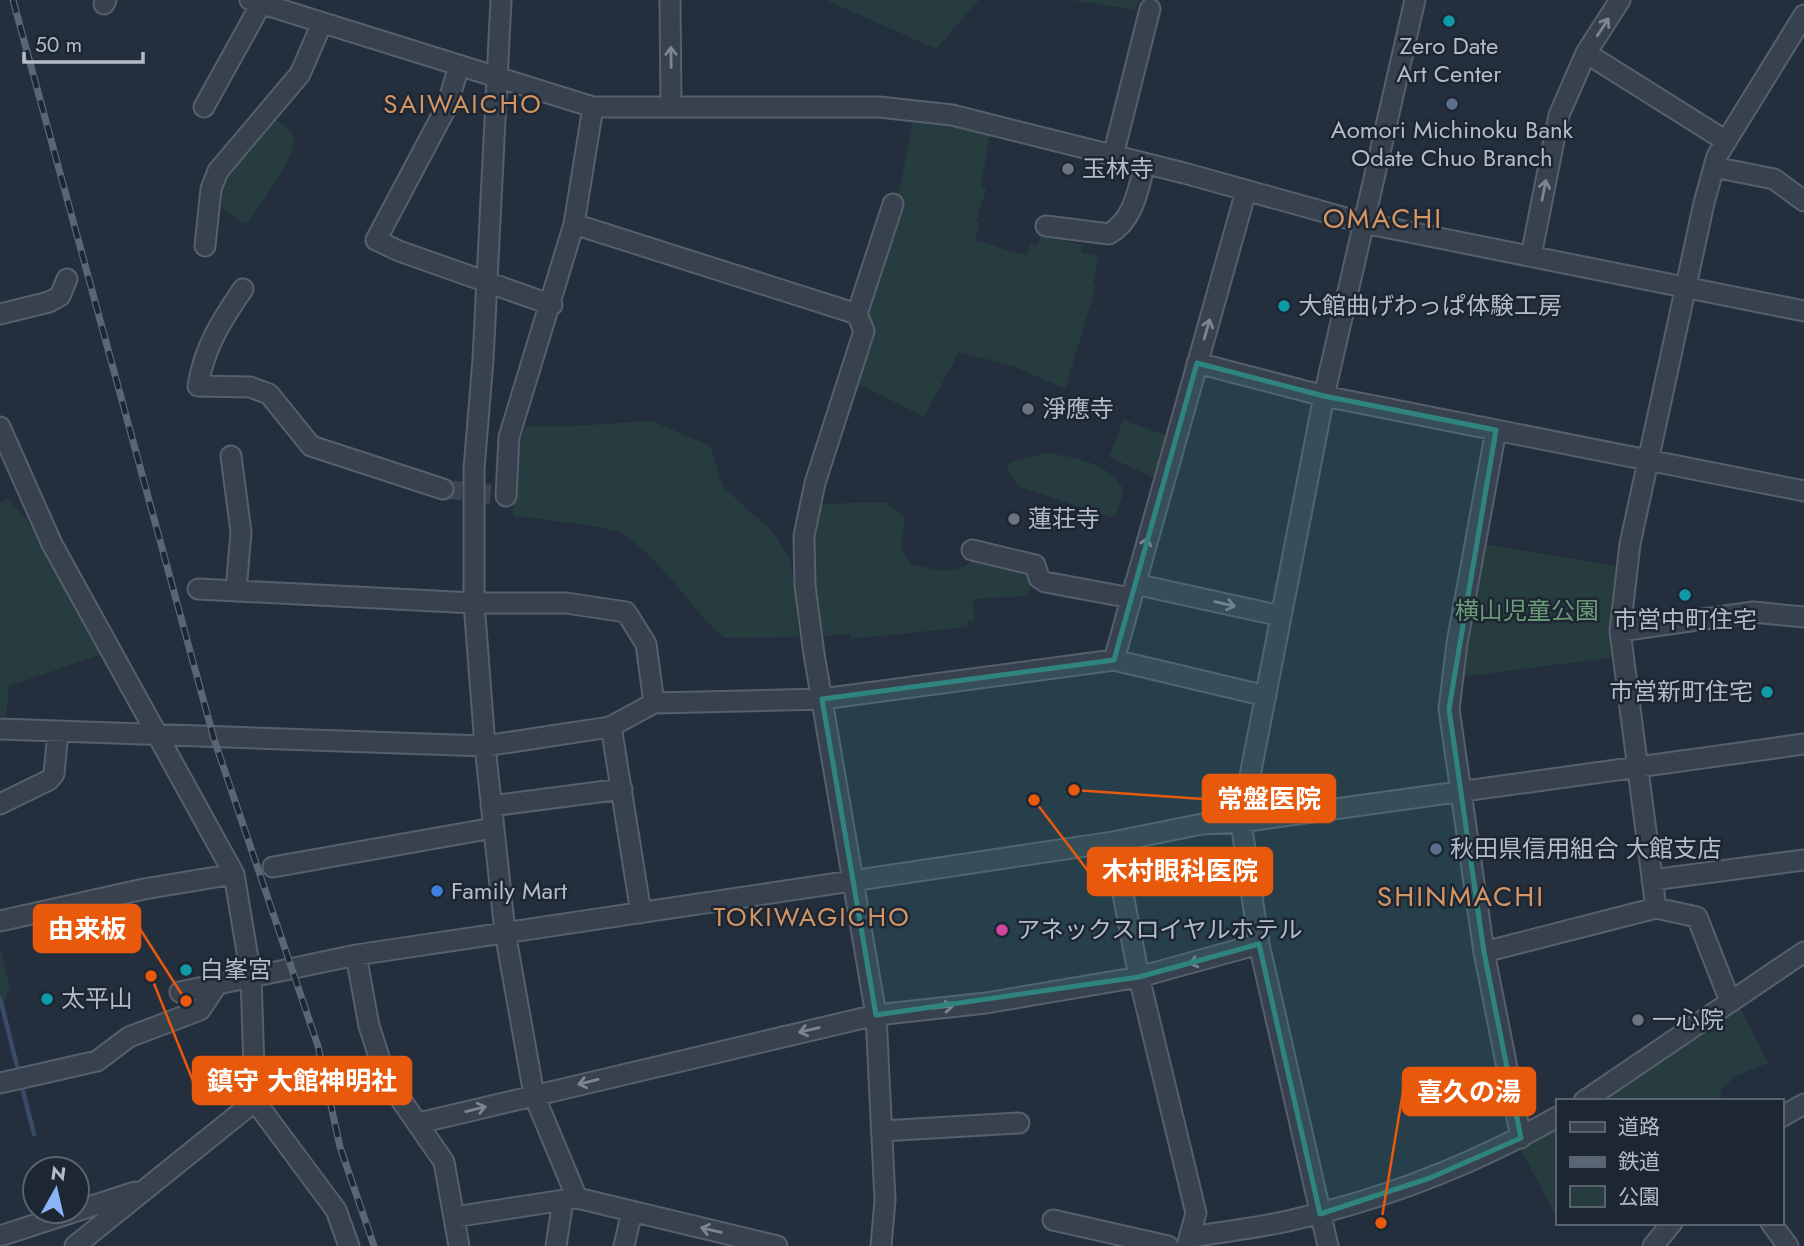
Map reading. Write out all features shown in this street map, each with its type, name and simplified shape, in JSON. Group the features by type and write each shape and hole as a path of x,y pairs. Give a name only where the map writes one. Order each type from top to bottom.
{"street":[{"path":"501,0 487,280 474,469 474,603 485,746 505,932 534,1095 570,1199 556,1246"},
{"path":"670,0 671,105"},
{"path":"1328,1246 1259,944 1241,822 1324,396 1415,0"},
{"path":"1531,256 1559,115 1586,53 1620,0"},
{"path":"204,107 255,2 288,6 322,23 593,107 879,107 951,115 1364,223 1804,311"},
{"path":"1113,156 1150,9"},
{"path":"1656,908 1620,631 1630,544 1714,167 1726,141 1804,15"},
{"path":"205,246 211,189 218,171 300,74 322,23"},
{"path":"1586,53 1726,141"},
{"path":"459,66 447,106 376,240 399,251 552,305"},
{"path":"506,496 509,437 552,305 574,225 593,107"},
{"path":"1046,226 1109,234 1117,229 1135,199 1145,164"},
{"path":"1714,167 1774,179 1804,201"},
{"path":"1114,660 1246,191"},
{"path":"881,1246 885,1200 876,1015 851,883 805,586 804,536 815,483 864,331 857,314 893,204"},
{"path":"574,225 857,314"},
{"path":"0,314 48,302 60,296 67,279"},
{"path":"243,289 213,336 203,358 198,386 250,387 270,394 311,446 443,489"},
{"path":"1197,363 1324,396 1804,491"},
{"path":"0,427 52,544 234,874 251,976 255,1101 336,1210 349,1246"},
{"path":"1496,430 1457,643 1451,698 1460,791 1483,951 1521,1138"},
{"path":"231,456 241,532 236,591"},
{"path":"972,550 1035,565 1039,578 1045,582 1133,591 1281,616"},
{"path":"198,589 474,603 566,603 626,612 646,645 654,703"},
{"path":"1620,631 1753,612 1804,617"},
{"path":"0,729 485,746 611,726 654,703 822,699 1114,660 1266,696"},
{"path":"611,726 641,913"},
{"path":"0,804 49,780 54,774 58,732"},
{"path":"180,992 356,955 851,883 1113,842 1202,824 1241,822 1804,744"},
{"path":"491,806 622,789"},
{"path":"273,867 493,828"},
{"path":"1113,842 1139,977 1196,1213 1189,1241 1320,1213 1430,1178 1521,1138 1556,1118"},
{"path":"1652,880 1804,860"},
{"path":"0,921 144,889 234,874"},
{"path":"1483,951 1656,908 1697,917 1730,1001"},
{"path":"419,1123 876,1015 986,1003 1139,977 1259,944"},
{"path":"1587,1099 1804,952"},
{"path":"356,955 369,1026 386,1078 444,1162 459,1246"},
{"path":"0,1083 97,1060 130,1037 200,1010 216,986"},
{"path":"75,1246 255,1101"},
{"path":"1783,1116 1804,1104"},
{"path":"881,1131 1019,1123"},
{"path":"0,1236 143,1189"},
{"path":"454,1217 570,1199 777,1246"},
{"path":"624,1246 632,1211"},
{"path":"1053,1220 1168,1246"},
{"path":"1653,1246 1670,1225"},
{"path":"1772,1225 1788,1246"}],"highlighted area":[{"path":"1197,363 1324,396 1496,430 1449,709 1484,952 1521,1138 1430,1178 1320,1214 1259,944 1139,977 876,1015 822,699 1114,660"}],"green space":[{"path":"826,0 979,0 936,49"},
{"path":"1072,0 1140,0 1134,10"},
{"path":"271,116 292,133 294,142 277,180 246,224 220,205 216,186"},
{"path":"913,121 990,132 981,187 986,189 976,221 980,223 975,240 1027,256 1030,244 1038,245 1040,236 1082,245 1081,252 1098,256 1093,285 1096,286 1065,389 1013,366 959,352 924,417 856,383 874,323 862,318 895,212"},
{"path":"1123,420 1169,436 1157,476 1152,477 1109,457"},
{"path":"652,421 710,446 723,487 774,533 791,561 799,637 724,638 662,569 621,533 587,525 513,516 518,449 526,426"},
{"path":"1045,453 1079,459 1109,473 1124,490 1116,515 1111,517 1020,487 1007,471 1009,463"},
{"path":"8,499 26,518 100,655 9,686 6,716 0,716 0,503"},
{"path":"886,502 905,518 901,549 911,564 938,570 954,570 969,563 976,556 1030,569 1031,589 1027,596 973,599 974,620 968,622 967,627 851,639 850,634 824,636 815,570 815,538 820,504"},
{"name":"横山児童公園","path":"1483,544 1621,567 1616,657 1460,677"},
{"path":"0,949 10,987 0,1012"},
{"path":"1738,1003 1768,1063 1736,1076 1720,1090 1722,1099 1596,1099"},
{"path":"1556,1124 1556,1216 1518,1144"}],"waterway":[{"path":"0,998 17,1066"},
{"path":"23,1091 34,1134"}],"tunnel":[{"path":"443,489 506,496"}],"railway":[{"path":"13,0 214,739 318,1046 340,1147 374,1246"}],"place":[{"name":"Zero Date Art Center","path":"1449,21"},
{"name":"Aomori Michinoku Bank Odate Chuo Branch","path":"1452,104"},
{"name":"玉林寺","path":"1068,169"},
{"name":"大館曲げわっぱ体験工房","path":"1284,306"},
{"name":"淨應寺","path":"1028,409"},
{"name":"蓮荘寺","path":"1014,519"},
{"name":"市営中町住宅","path":"1685,595"},
{"name":"市営新町住宅","path":"1767,692"},
{"name":"常盤医院","path":"1074,790"},
{"name":"木村眼科医院","path":"1034,800"},
{"name":"秋田県信用組合 大館支店","path":"1436,849"},
{"name":"Family Mart","path":"437,891"},
{"name":"アネックスロイヤルホテル","path":"1002,930"},
{"name":"白峯宮","path":"186,970"},
{"name":"鎮守 大館神明社","path":"151,976"},
{"name":"太平山","path":"47,999"},
{"name":"由来板","path":"186,1001"},
{"name":"一心院","path":"1638,1020"},
{"name":"喜久の湯","path":"1381,1223"}],"district":[{"name":"SAIWAICHO","path":"463,104"},
{"name":"OMACHI","path":"1383,218"},
{"name":"SHINMACHI","path":"1461,896"},
{"name":"TOKIWAGICHO","path":"812,917"}]}
